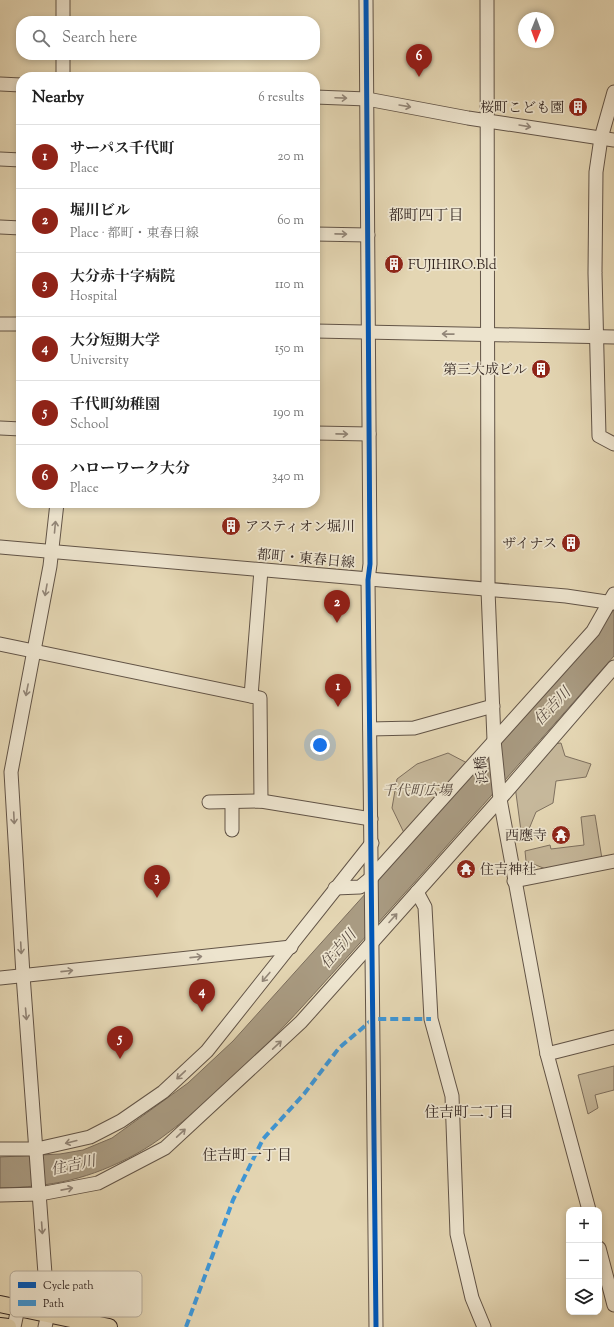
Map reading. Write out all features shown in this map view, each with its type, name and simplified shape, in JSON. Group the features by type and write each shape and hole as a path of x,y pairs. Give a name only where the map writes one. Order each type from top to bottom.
{"main road":[{"path":"0,1304 10,1306"},
{"path":"46,1321 110,1327"},
{"path":"0,1326 8,1327"}],"street":[{"path":"63,0 63,16"},
{"path":"366,0 370,564 368,580 376,1327"},
{"name":"浜橋","path":"487,0 488,590 494,741 500,796 514,881 547,1054 588,1207"},
{"path":"63,60 63,72"},
{"path":"0,84 16,85"},
{"path":"614,92 608,139 596,172 596,336 599,436 614,444"},
{"path":"320,97 367,99 468,118 487,119 608,139"},
{"path":"0,159 16,160"},
{"path":"0,227 16,228"},
{"path":"320,234 368,235"},
{"path":"0,324 16,324"},
{"path":"320,331 614,337"},
{"path":"0,428 16,429"},
{"path":"320,433 369,434"},
{"path":"44,1271 40,1192 23,975 11,772 53,552 57,508"},
{"name":"都町・東春日線","path":"0,547 612,600"},
{"path":"251,696 261,570"},
{"path":"335,888 360,887 372,879 593,631 612,600"},
{"path":"0,644 260,698 261,801"},
{"path":"0,1195 40,1192 98,1183 165,1148 301,1022 373,937 417,892 614,667"},
{"path":"370,729 414,728 493,706"},
{"path":"210,802 261,801 371,819"},
{"path":"232,802 232,830"},
{"path":"0,1150 37,1151 90,1137 121,1121 163,1092 207,1051 372,843"},
{"path":"514,881 614,861"},
{"path":"417,892 425,907 431,1019 452,1096 457,1234 472,1298 484,1327"},
{"path":"0,978 291,947"},
{"path":"547,1054 614,1037"},
{"path":"602,1254 609,1267 614,1305"},
{"path":"14,1327 16,1317"}],"green space":[{"path":"561,743 565,756 591,764 586,777 556,781 553,803 536,812 529,829 521,831 515,786 552,744"},
{"name":"千代町広場","path":"448,753 469,764 406,837 392,808 397,779 417,764"},
{"path":"595,815 602,859 553,872 526,861 525,851 550,845 551,849 584,845 581,817"},
{"path":"614,1066 614,1090 595,1095 598,1108 588,1114 578,1075"}],"water":[{"name":"住吉川","path":"614,610 614,656 295,1015 218,1092 168,1133 136,1154 119,1163 103,1170 70,1180 37,1186 0,1188 0,1157 60,1154 83,1150 112,1138 188,1083 233,1041 562,675"}],"marked path":[{"path":"186,1327 233,1200 263,1139 304,1094 339,1048 373,1019 431,1019"}],"cycle path":[{"path":"366,0 370,564 368,580 376,1327"}],"place":[{"name":"ハローワーク大分","path":"419,77"},
{"name":"桜町こども園","path":"578,107"},
{"name":"FUJIHIRO.Bld","path":"394,264"},
{"name":"第三大成ビル","path":"541,369"},
{"name":"アスティオン堀川","path":"231,526"},
{"name":"ザイナス","path":"571,543"},
{"name":"堀川ビル","path":"337,623"},
{"name":"サーパス千代町","path":"338,707"},
{"name":"西應寺","path":"561,835"},
{"name":"住吉神社","path":"466,869"},
{"name":"大分赤十字病院","path":"157,898"},
{"name":"大分短期大学","path":"202,1012"},
{"name":"千代町幼稚園","path":"120,1059"}],"district":[{"name":"都町四丁目","path":"426,215"},
{"name":"住吉町二丁目","path":"469,1112"},
{"name":"住吉町一丁目","path":"247,1155"}]}
